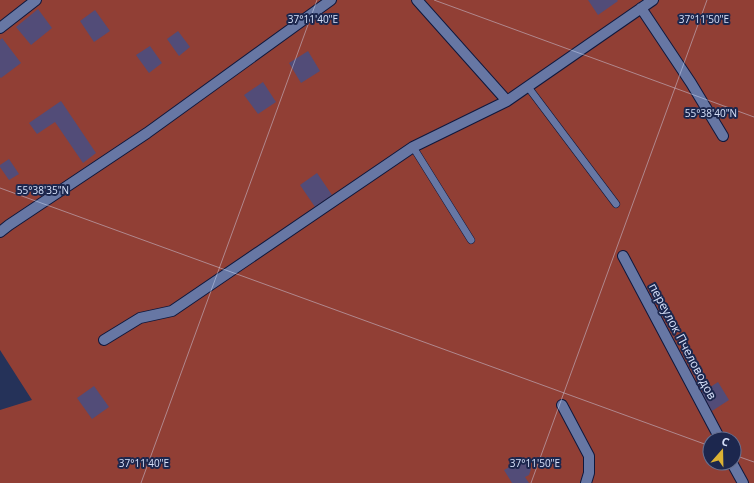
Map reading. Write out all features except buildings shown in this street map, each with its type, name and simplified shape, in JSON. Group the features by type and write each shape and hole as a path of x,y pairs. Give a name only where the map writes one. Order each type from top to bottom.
{"street":[{"path":"0,28 36,0"},
{"path":"0,232 147,133 331,0"},
{"path":"417,0 507,101"},
{"path":"104,340 140,318 172,311 413,147 507,101 653,0"},
{"path":"641,8 692,83 723,136"},
{"name":"переулок Пчеловодов","path":"623,256 716,431"},
{"path":"562,405 589,456 589,473 586,483"},
{"path":"736,471 743,483"}],"lane":[{"path":"528,86 616,204"},
{"path":"413,147 471,240"}],"shaded area":[{"path":"0,0 754,0 754,483 0,483 0,410 32,400 0,350"}]}
